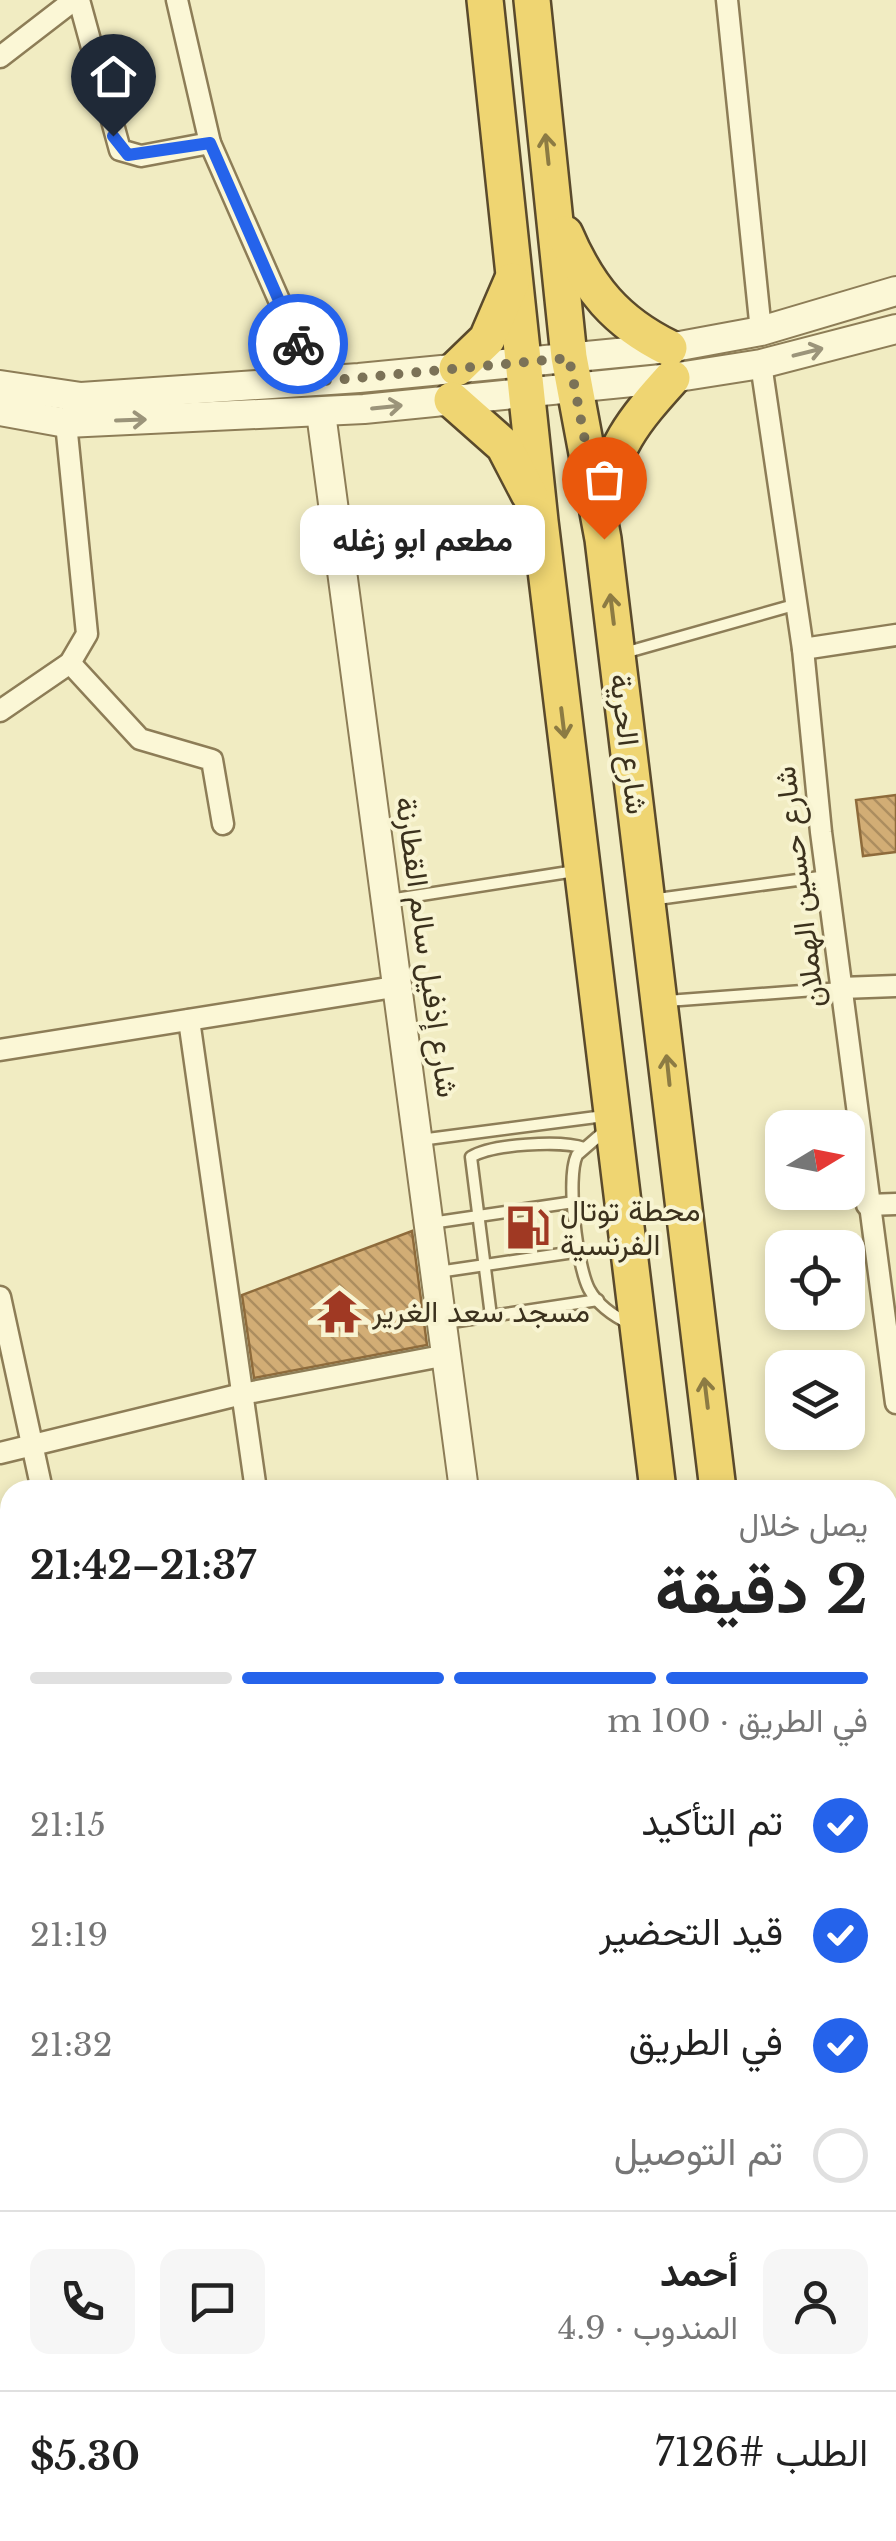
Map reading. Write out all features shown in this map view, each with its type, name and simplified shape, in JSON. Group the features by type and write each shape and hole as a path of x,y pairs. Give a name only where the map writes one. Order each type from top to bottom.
{"highway":[{"name":"شارع الحرية","path":"484,0 580,870 602,1130 657,1480"},
{"name":"شارع الحرية","path":"532,0 571,372 604,539 717,1480"},
{"path":"554,208 579,267 603,302 670,363 615,449 606,482 604,539"},
{"path":"515,270 499,318 455,384 517,466 540,520"}],"street":[{"path":"0,58 76,0 120,150 142,156 210,143"},
{"path":"177,0 210,143 314,382"},
{"path":"727,0 761,331"},
{"path":"670,363 896,291"},
{"path":"0,385 81,397 314,382 455,384 670,363 760,364 896,329"},
{"name":"شارع حسين الهملان","path":"760,364 802,649 868,1205 896,1402"},
{"path":"0,411 66,422 321,413 455,384"},
{"path":"0,711 70,664 82,649 90,622 66,422 81,397"},
{"name":"شارع إذفيل سالم القطارنة","path":"321,413 463,1480"},
{"path":"802,649 896,635"},
{"path":"70,664 140,739 212,760 222,824"},
{"path":"0,1050 400,986"},
{"path":"841,988 896,986"},
{"path":"189,1020 255,1480"},
{"path":"868,1205 896,1204"},
{"path":"0,1297 39,1480"},
{"path":"0,1453 242,1394 446,1355"}],"lane":[{"path":"618,655 744,623 794,605"},
{"path":"388,900 580,870"},
{"path":"649,900 827,876"},
{"path":"661,1002 841,988"},
{"path":"420,1140 602,1130"},
{"path":"602,1130 572,1164 581,1251 587,1284 598,1300 635,1326"},
{"path":"491,1316 469,1166 475,1154 556,1142 602,1130"},
{"path":"430,1223 574,1202"},
{"path":"438,1272 581,1251"},
{"path":"443,1324 598,1300"}],"building":[{"path":"896,795 896,852 863,856 856,800"},
{"name":"مسجد سعد الغرير","path":"412,1231 427,1345 254,1378 242,1295"}],"way so far":[{"path":"298,344 314,382 569,358 578,421 604,539"}],"place":[{"name":"مطعم ابو زغله","path":"604,539"},
{"name":"محطة توتال الفرنسية","path":"527,1227"},
{"name":"مسجد سعد الغرير","path":"339,1311"}],"route":[{"path":"113,136 120,150 128,155 142,156 210,143 298,344"}]}
